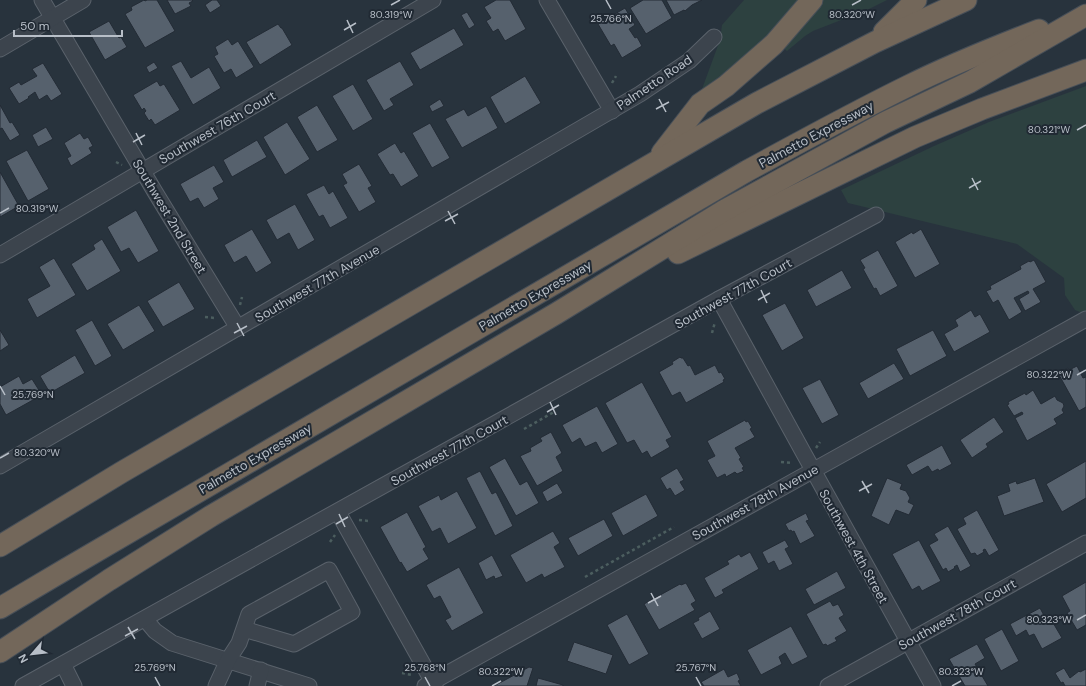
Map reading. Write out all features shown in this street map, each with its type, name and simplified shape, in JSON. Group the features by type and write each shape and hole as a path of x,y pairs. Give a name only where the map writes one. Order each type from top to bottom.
{"highway":[{"path":"656,161 700,104 726,86 774,44 812,0"},
{"path":"875,42 916,0"},
{"path":"0,546 122,472 757,103 875,42 966,0"},
{"name":"Palmetto Expressway","path":"0,608 561,279 802,141 902,89 955,64 1086,12"},
{"path":"0,652 210,516 557,313 732,206 886,122 970,82 1086,15"},
{"path":"557,313 915,137 989,106 1086,70"}],"street":[{"name":"Southwest 2nd Street","path":"42,0 142,171 238,328"},
{"path":"0,49 83,0"},
{"name":"Southwest 76th Court","path":"0,255 433,0"},
{"path":"547,0 612,111"},
{"name":"Palmetto Road","path":"612,111 689,61 714,38"},
{"name":"Southwest 77th Avenue","path":"0,466 612,111"},
{"name":"Southwest 77th Court","path":"23,686 720,299 876,215"},
{"name":"Southwest 4th Street","path":"720,299 933,686"},
{"name":"Southwest 78th Avenue","path":"427,682 1086,319"},
{"path":"338,512 427,682"},
{"name":"Southwest 78th Court","path":"828,686 1086,543"},
{"path":"216,686 238,643 249,614 329,570 352,612 294,644 244,629"},
{"path":"145,618 155,631 172,643 309,686"},
{"path":"63,664 74,686"},
{"path":"257,686 261,670"}],"path":[{"path":"205,317 220,319"},
{"path":"712,333 716,318"},
{"path":"524,429 554,412"},
{"path":"781,462 795,463"},
{"path":"359,520 369,521"},
{"path":"585,577 674,527"},
{"path":"402,673 427,682"}],"green space":[{"path":"744,0 801,0 762,42 734,67 702,89 720,40 722,25"},
{"path":"820,0 887,0 867,10 813,31 787,51 781,46"},
{"path":"1086,86 1086,311 1080,312 1075,310 1065,295 1064,278 1017,244 848,203 841,190 989,122"}],"building":[{"path":"144,0 157,0 175,31 145,48 125,14 132,10 131,7"},
{"path":"167,0 193,1 189,3 191,6 175,14"},
{"path":"212,0 217,0 221,6 210,13 205,5"},
{"path":"496,0 510,0 526,29 505,41 498,29 493,32 486,21 491,18 484,7"},
{"path":"643,0 662,0 672,18 646,34 630,8"},
{"path":"666,0 702,0 692,5 685,11 684,10 674,15"},
{"path":"625,8 635,25 629,29 635,38 637,37 642,46 622,58 614,44 611,46 598,24"},
{"path":"467,12 475,25 469,29 461,15"},
{"path":"109,21 119,38 121,37 127,47 105,60 89,32"},
{"path":"278,24 292,45 260,65 246,42"},
{"path":"454,28 464,45 420,70 410,53"},
{"path":"228,39 232,45 238,41 254,67 236,78 231,69 224,73 214,56 218,54 215,47"},
{"path":"181,61 191,78 209,67 221,88 193,105 171,66"},
{"path":"400,61 414,85 390,99 394,105 384,111 366,80"},
{"path":"154,62 158,68 149,73 146,67"},
{"path":"43,63 62,94 51,101 47,95 39,100 35,92 19,104 9,88 19,82 21,85 37,76 32,69"},
{"path":"525,76 541,103 505,124 490,97"},
{"path":"157,81 160,86 164,84 180,110 155,125 151,119 149,121 144,113 146,111 144,108 142,110 133,95"},
{"path":"353,84 373,119 353,131 332,96"},
{"path":"440,99 444,106 432,112 429,106"},
{"path":"0,105 10,123 12,122 20,135 10,141 2,128 0,129"},
{"path":"317,105 338,140 317,152 297,117"},
{"path":"486,106 498,128 462,148 445,119 464,109 468,116"},
{"path":"287,122 310,159 285,175 263,137"},
{"path":"430,123 450,158 432,168 412,133"},
{"path":"46,127 53,139 38,147 32,135"},
{"path":"80,133 84,139 88,137 93,146 89,148 92,153 71,166 67,158 71,156 64,143"},
{"path":"257,140 267,157 232,177 223,160"},
{"path":"395,143 401,153 404,151 419,176 401,187 393,174 390,175 377,154"},
{"path":"27,150 49,189 28,201 6,161"},
{"path":"359,164 372,186 368,188 376,202 359,212 343,185 347,183 342,174"},
{"path":"214,165 224,182 213,188 219,199 204,208 198,198 190,202 180,184"},
{"path":"0,172 19,206 0,217"},
{"path":"324,185 329,194 333,191 348,218 330,228 323,215 319,217 306,194"},
{"path":"295,204 315,240 298,250 289,233 277,240 266,220"},
{"path":"136,210 159,251 138,263 129,248 121,252 107,227"},
{"path":"252,229 272,263 256,273 246,256 234,263 224,245"},
{"path":"921,229 940,264 915,278 895,242 912,232 913,234"},
{"path":"102,239 121,271 87,291 71,264 95,249 93,245"},
{"path":"878,250 898,286 880,296 876,288 874,289 863,269 865,268 860,260"},
{"path":"54,258 76,295 37,318 27,299 50,286 39,267"},
{"path":"1034,260 1046,282 1033,289 1041,302 1025,311 1019,299 1029,293 1028,291 1014,298 1022,312 1009,320 998,300 993,303 986,291 991,289 990,286 1021,269 1020,266"},
{"path":"842,270 852,288 816,307 807,290"},
{"path":"179,282 195,309 163,327 147,301"},
{"path":"785,303 804,338 782,351 762,315"},
{"path":"139,305 155,331 123,350 107,324"},
{"path":"971,310 975,317 980,314 990,332 954,352 944,334 958,326 955,320"},
{"path":"92,320 112,356 95,366 75,330"},
{"path":"0,330 9,345 0,351"},
{"path":"933,330 947,356 910,376 896,349"},
{"path":"75,355 85,373 50,393 40,376"},
{"path":"680,357 683,358 688,366 690,365 695,375 715,365 719,373 721,372 725,379 723,380 724,382 686,403 680,392 672,396 659,372 673,364 672,362"},
{"path":"894,363 904,379 868,399 859,383"},
{"path":"1077,366 1083,378 1086,377 1086,407 1079,411 1058,373 1068,368 1069,370"},
{"path":"19,376 23,384 32,379 42,395 6,415 0,404 0,387"},
{"path":"820,379 839,415 822,424 802,388"},
{"path":"642,382 672,437 666,440 670,447 651,458 647,451 642,454 634,440 627,443 605,403"},
{"path":"1033,390 1041,404 1055,396 1057,400 1063,403 1064,406 1062,410 1064,413 1054,419 1057,424 1027,441 1015,418 1023,414 1022,412 1014,416 1007,405 1009,404 1008,402 1025,393 1026,395"},
{"path":"597,406 618,444 602,453 596,442 585,447 580,438 572,443 562,425"},
{"path":"994,417 1004,432 986,444 988,447 972,458 960,440"},
{"path":"745,420 746,422 748,421 752,428 750,429 755,437 735,448 741,458 739,459 744,467 742,468 744,471 737,474 735,472 726,477 725,474 717,478 707,460 715,456 707,441"},
{"path":"551,432 562,453 556,457 563,471 537,486 520,456 531,451 530,448 542,441 540,438"},
{"path":"942,445 952,464 939,471 938,469 932,472 928,466 912,475 906,465"},
{"path":"505,458 520,485 527,481 539,503 516,516 489,467"},
{"path":"1086,461 1086,498 1062,512 1046,484"},
{"path":"677,468 684,480 680,482 685,490 675,496 670,488 667,490 660,478"},
{"path":"480,471 492,494 496,492 513,526 495,536 466,478"},
{"path":"887,478 902,484 900,489 906,491 910,498 908,502 914,505 909,515 896,510 889,525 871,516"},
{"path":"1035,478 1044,502 1004,516 997,496 1010,491 1008,484 1016,481 1017,484"},
{"path":"557,483 563,493 547,502 542,492"},
{"path":"457,491 477,528 448,544 440,528 432,532 418,506 439,495 441,500"},
{"path":"646,494 658,516 623,536 611,513"},
{"path":"977,510 999,550 989,556 985,549 983,550 984,552 977,556 975,553 971,554 957,529 966,524 963,518"},
{"path":"407,512 426,547 423,549 429,559 407,572 401,562 400,563 380,527"},
{"path":"806,513 809,520 806,521 815,536 800,544 794,531 789,531 785,524"},
{"path":"604,519 613,536 578,556 568,538"},
{"path":"948,526 971,566 960,572 957,565 948,572 946,568 943,570 929,545 938,540 934,534"},
{"path":"553,531 560,543 554,547 565,567 544,578 542,574 526,583 510,555"},
{"path":"785,540 789,547 785,549 793,564 779,571 774,561 768,564 762,552"},
{"path":"919,540 941,581 922,591 919,586 912,590 892,554"},
{"path":"750,552 759,569 722,590 724,593 715,598 704,578 729,564 727,561 739,554 741,557"},
{"path":"492,555 503,576 495,579 494,576 486,580 478,563"},
{"path":"459,567 484,613 452,631 445,620 451,617 440,596 434,599 426,585"},
{"path":"837,571 846,588 814,605 805,589"},
{"path":"1086,582 1086,625 1077,630 1067,613 1070,611 1062,596"},
{"path":"686,583 696,601 691,604 695,610 659,630 644,604 680,584"},
{"path":"830,601 833,606 838,604 844,615 839,618 847,631 835,638 837,641 827,646 826,644 823,645 806,614"},
{"path":"1040,608 1048,623 1052,621 1062,638 1042,649 1034,634 1029,636 1026,630 1016,636 1010,624"},
{"path":"710,611 720,629 702,639 693,623 699,620 698,618"},
{"path":"627,614 649,654 629,665 607,625"},
{"path":"791,626 808,657 792,665 785,653 779,657 782,664 761,675 747,650"},
{"path":"1002,629 1019,661 1001,671 984,639"},
{"path":"574,642 613,655 606,674 567,661"},
{"path":"977,644 985,658 975,664 988,686 965,686 949,659"},
{"path":"529,667 533,668 527,686 494,686"},
{"path":"1064,668 1070,678 1079,671 1080,672 1086,669 1086,686 1065,686 1063,682 1061,683 1055,673"},
{"path":"724,669 728,677 737,673 740,680 738,681 741,686 704,686 701,682"},
{"path":"538,678 563,685 563,686 536,686"}]}
